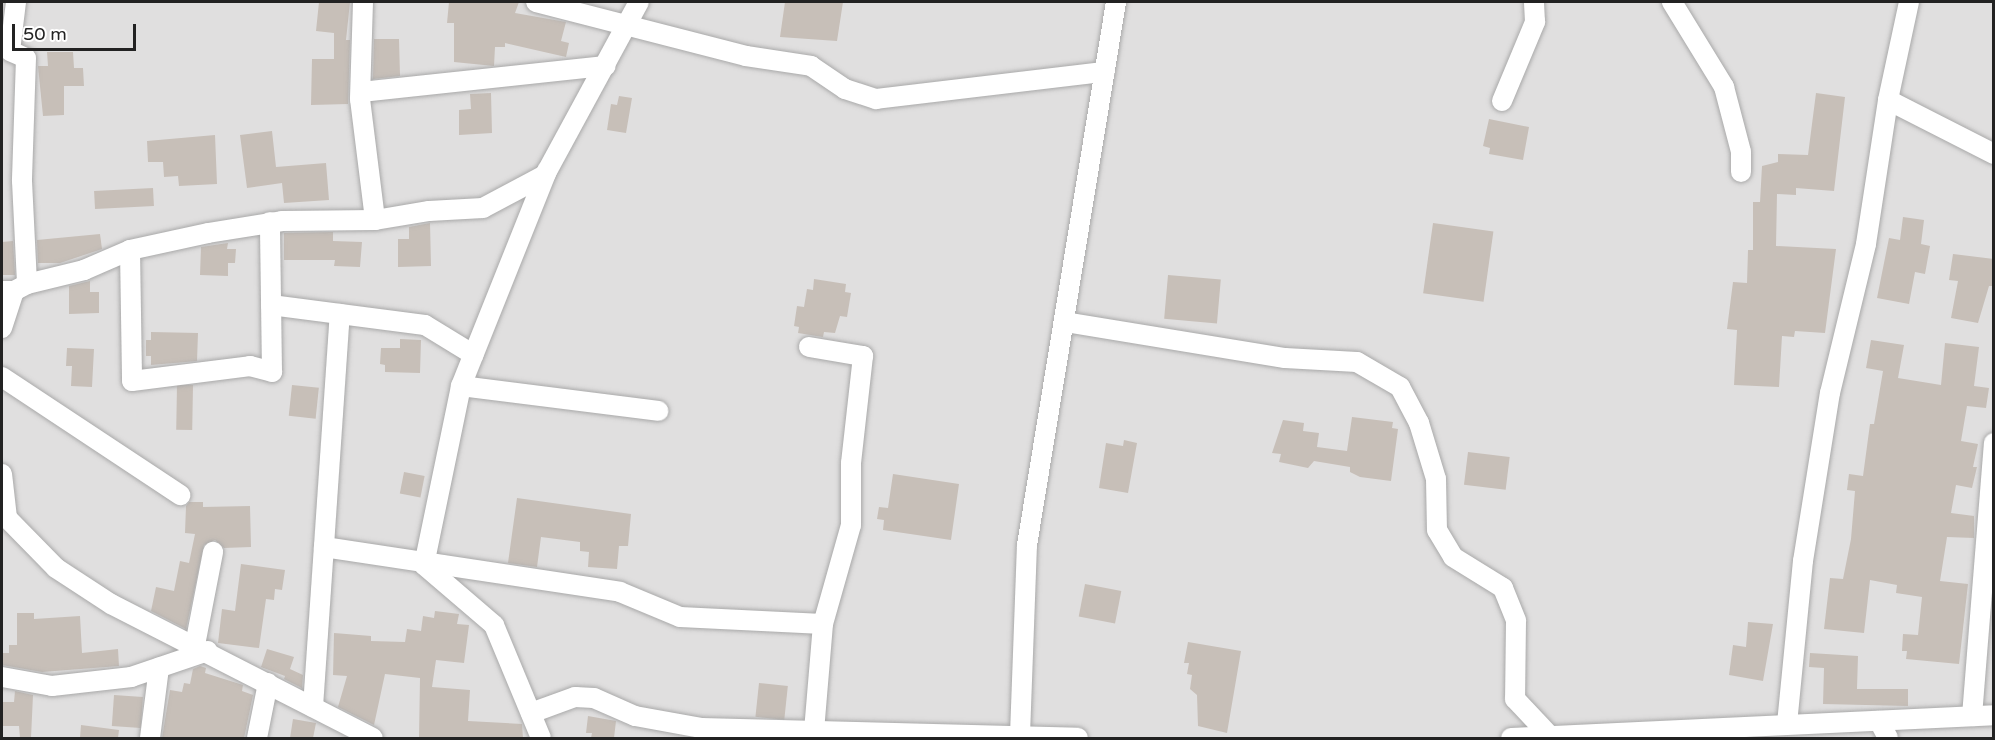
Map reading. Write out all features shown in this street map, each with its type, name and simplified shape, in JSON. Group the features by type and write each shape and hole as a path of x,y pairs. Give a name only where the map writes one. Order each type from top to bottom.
{"street":[{"path":"2,328 14,289 22,181 26,58 10,51 16,2"},
{"path":"363,2 361,92 375,220"},
{"path":"536,2 578,7 627,26 746,56 811,66 845,89 876,99 1104,72"},
{"path":"424,565 461,386 548,170 639,2"},
{"path":"1020,735 1027,545 1116,2"},
{"path":"1502,101 1535,22 1534,2"},
{"path":"1672,2 1724,87 1741,152 1740,172"},
{"path":"1787,724 1795,614 1830,393 1866,244 1888,100 1909,2"},
{"path":"361,92 606,66"},
{"path":"1888,100 1994,154"},
{"path":"14,289 84,270 130,250 270,222 375,220 429,211 483,208 548,170"},
{"path":"130,250 132,381 250,366 272,372 270,222"},
{"path":"271,305 425,325 474,355"},
{"path":"313,707 340,314"},
{"path":"1065,322 1285,358 1358,362 1400,387 1419,423 1436,479 1437,530 1454,557 1503,588 1516,621 1515,699 1550,736"},
{"path":"809,347 863,356 851,463 851,525 823,624 814,732"},
{"path":"2,377 180,495"},
{"path":"461,386 658,411"},
{"path":"1972,716 1994,443"},
{"path":"2,474 7,518 56,568 111,604 201,648 373,738"},
{"path":"324,547 424,565 620,592 680,616 823,624"},
{"path":"201,648 213,552"},
{"path":"424,565 494,624 541,738"},
{"path":"2,677 52,686 131,677 159,668 201,648"},
{"path":"150,738 159,668"},
{"path":"257,738 268,683"},
{"path":"531,713 575,697 594,698 635,716 702,728 1078,738"},
{"path":"1511,738 1787,724 1884,730 1972,716 1994,715"}],"shaded area":[{"path":"2,2 1993,2 1993,738 2,738"}],"building":[{"path":"319,2 350,2 346,40 350,40 348,104 311,105 312,59 334,59 334,33 316,31"},
{"path":"449,2 519,2 515,13 566,22 561,41 569,43 566,57 505,43 505,47 495,47 494,66 454,62 454,23 447,23"},
{"path":"785,2 843,2 837,41 780,37"},
{"path":"374,39 399,39 400,76 373,79"},
{"path":"47,52 73,52 74,68 83,68 84,86 64,86 64,115 43,116 38,66 48,66"},
{"path":"491,93 492,133 459,135 459,110 471,109 470,94"},
{"path":"1816,93 1845,97 1834,191 1796,188 1796,195 1777,194 1776,246 1836,249 1825,333 1795,331 1794,337 1782,336 1779,387 1734,385 1737,330 1727,329 1733,282 1747,283 1748,250 1753,250 1753,202 1760,202 1762,166 1778,162 1778,154 1808,155"},
{"path":"619,96 632,98 626,133 607,130 611,104 617,105"},
{"path":"1489,119 1529,127 1523,160 1489,154 1490,148 1483,146"},
{"path":"272,131 276,167 326,163 329,200 284,203 282,183 247,188 240,135"},
{"path":"215,135 217,184 179,186 178,176 164,177 163,162 148,162 147,141"},
{"path":"153,188 154,206 95,209 94,191"},
{"path":"1903,217 1924,220 1921,244 1930,246 1925,274 1915,272 1909,304 1877,298 1889,238 1900,240"},
{"path":"430,223 431,266 398,267 398,239 409,239 409,227"},
{"path":"1433,223 1493,231 1484,302 1423,293"},
{"path":"333,232 333,241 362,242 360,267 334,266 335,260 284,260 284,233"},
{"path":"100,234 102,249 60,263 38,263 37,240"},
{"path":"13,241 15,275 2,275 2,242"},
{"path":"228,243 227,249 236,249 235,263 228,263 228,276 200,275 201,247"},
{"path":"1953,254 1994,259 1994,286 1989,286 1978,323 1951,318 1958,281 1949,280"},
{"path":"1168,275 1221,280 1217,323 1164,319"},
{"path":"814,279 846,284 845,292 851,293 847,317 840,316 835,333 824,332 823,337 798,333 799,327 794,326 797,306 804,307 807,289 813,290"},
{"path":"90,281 90,292 99,292 99,313 69,314 69,286"},
{"path":"151,332 198,333 197,361 151,365 151,356 146,356 146,340 151,340"},
{"path":"400,339 421,340 420,373 385,372 385,365 380,364 381,348 400,348"},
{"path":"1871,340 1904,345 1898,378 1941,385 1945,343 1979,347 1974,386 1989,388 1986,408 1967,406 1961,441 1978,444 1973,467 1977,467 1972,488 1956,485 1951,513 1974,516 1974,538 1947,537 1940,581 1968,584 1959,664 1906,659 1907,651 1902,651 1903,634 1918,635 1922,597 1896,593 1897,585 1870,580 1864,633 1824,629 1830,578 1843,579 1851,539 1855,491 1847,490 1849,474 1863,476 1870,424 1874,424 1883,371 1866,368"},
{"path":"67,348 94,349 92,387 71,386 72,366 66,366"},
{"path":"177,385 193,385 192,430 176,430"},
{"path":"292,385 319,388 316,419 289,416"},
{"path":"1352,417 1393,422 1392,428 1398,429 1391,481 1360,477 1350,472 1350,467 1314,461 1308,468 1279,462 1281,454 1272,453 1283,420 1304,423 1303,431 1319,433 1317,447 1347,451"},
{"path":"1124,440 1137,443 1128,493 1099,488 1106,443 1123,446"},
{"path":"1468,452 1510,457 1506,490 1464,485"},
{"path":"404,472 425,476 420,498 400,494"},
{"path":"893,474 959,484 951,540 883,530 884,520 877,519 879,507 888,508"},
{"path":"517,498 631,514 628,546 619,546 617,569 588,567 589,552 580,551 580,542 541,537 537,567 508,563"},
{"path":"189,502 203,502 203,507 250,506 251,547 224,548 215,540 204,545 186,629 151,611 156,587 174,591 180,561 189,563 195,534 185,533 186,506"},
{"path":"241,564 285,570 282,590 275,589 274,600 266,599 259,648 218,643 222,609 235,611"},
{"path":"1085,584 1121,591 1115,623 1079,616"},
{"path":"435,611 459,614 457,624 469,625 464,663 436,660 432,687 470,690 468,721 522,724 523,738 419,738 420,678 385,674 374,725 338,707 347,676 333,675 334,633 371,636 371,641 405,642 407,629 421,631 423,616 434,618"},
{"path":"17,613 34,613 34,619 80,616 82,653 118,649 119,666 42,672 2,665 2,653 9,653 9,645 17,645"},
{"path":"1748,622 1773,624 1763,681 1729,675 1733,645 1746,647"},
{"path":"1188,642 1241,651 1227,733 1198,726 1197,695 1190,689 1192,675 1187,674 1189,663 1184,663"},
{"path":"267,649 294,657 290,669 303,675 302,688 284,679 285,676 261,667"},
{"path":"1810,653 1858,656 1857,689 1908,689 1908,706 1823,704 1824,668 1809,667"},
{"path":"200,666 206,668 205,673 243,685 242,691 253,695 244,738 162,738 170,690 182,692 184,683 190,684 193,669"},
{"path":"759,683 788,686 784,720 755,717"},
{"path":"15,691 33,695 31,738 20,738 19,726 2,726 2,702 14,702"},
{"path":"114,695 143,697 141,728 112,726"},
{"path":"588,716 616,721 614,738 591,738 592,733 586,733"},
{"path":"293,719 316,723 313,738 290,738"},
{"path":"81,725 119,730 118,738 80,738"}]}
